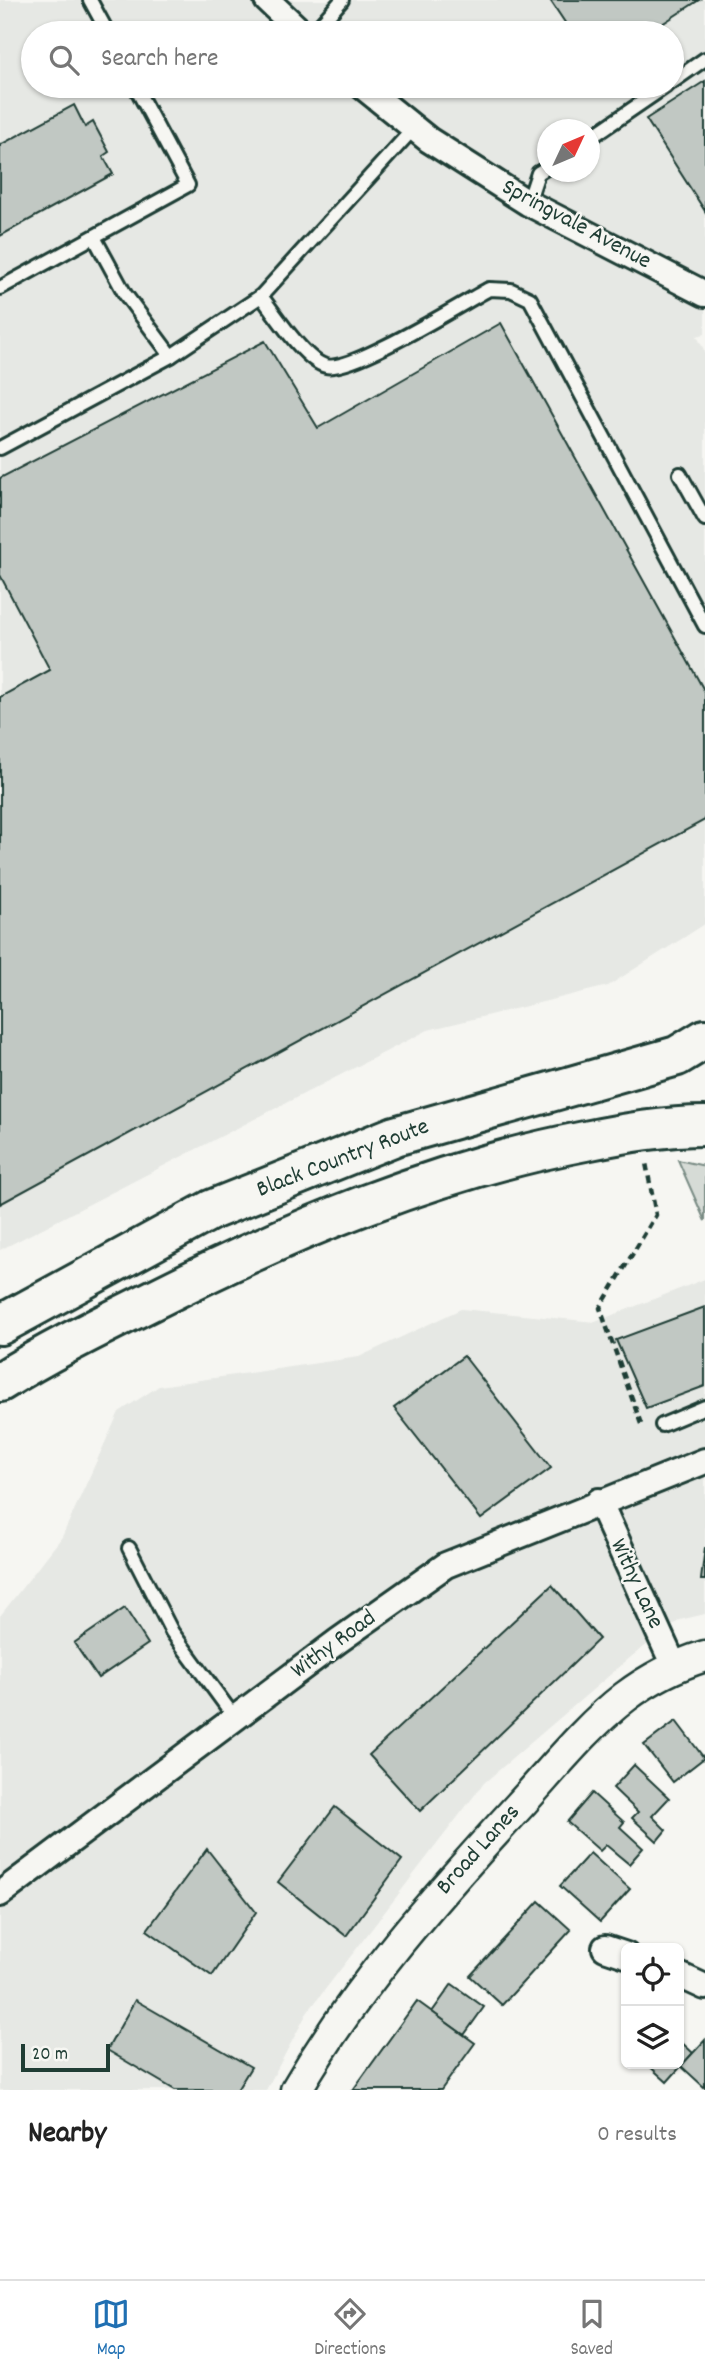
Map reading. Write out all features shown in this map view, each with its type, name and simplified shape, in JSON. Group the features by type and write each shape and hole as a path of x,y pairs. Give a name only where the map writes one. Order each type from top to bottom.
{"highway":[{"name":"Black Country Route","path":"0,1325 223,1205 396,1136 677,1055 705,1039"},
{"name":"Black Country Route","path":"0,1382 39,1357 220,1266 405,1188 532,1151 667,1126 705,1126"}],"street":[{"path":"267,0 289,21"},
{"name":"Springvale Avenue","path":"377,98 414,128 528,203 700,290"},
{"name":"Withy Road","path":"0,1894 235,1718 446,1565 599,1501 705,1461"},
{"name":"Withy Lane","path":"599,1501 674,1666"},
{"name":"Broad Lanes","path":"296,2090 347,2010 436,1896 625,1697 674,1666 705,1656"},
{"path":"684,1977 705,1987"}],"lane":[{"path":"90,0 101,21"},
{"path":"324,21 342,0"},
{"path":"684,74 705,59"},
{"path":"0,288 188,185 141,98"},
{"path":"600,131 648,98"},
{"path":"0,447 172,356 261,296 414,128"},
{"path":"528,203 537,176"},
{"path":"94,237 125,294 172,356"},
{"path":"261,296 308,355 326,367 352,363 489,289 511,290 530,299 705,625"},
{"path":"680,474 705,519"},
{"path":"662,1425 705,1409"},
{"path":"129,1548 172,1632 235,1718"}],"path":[{"path":"642,1426 600,1308 656,1215 645,1158"}],"shaded area":[{"path":"0,0 705,0 705,334 697,336 705,352 705,924 608,986 428,1030 0,1250"},
{"path":"678,1160 705,1166 705,1221"},
{"path":"705,1279 705,1614 680,1620 632,1656 484,1783 307,2013 266,2090 0,2090 0,1616 62,1537 119,1412 159,1386 359,1357 461,1309 595,1322"}],"building":[{"path":"550,0 699,0 667,21 564,21"},
{"path":"705,81 705,211 646,119 679,98 684,98 684,95"},
{"path":"74,105 85,127 93,122 109,152 103,156 113,174 0,236 0,145"},
{"path":"501,323 705,692 705,820 0,1204 0,697 50,670 0,575 0,478 265,341 318,428"},
{"path":"705,1307 705,1386 646,1408 616,1340"},
{"path":"464,1356 551,1468 481,1519 394,1408"},
{"path":"705,1547 705,1580 701,1580"},
{"path":"552,1585 599,1639 420,1811 369,1755"},
{"path":"125,1608 148,1644 98,1678 74,1643"},
{"path":"676,1721 704,1758 673,1782 644,1745"},
{"path":"634,1765 669,1798 652,1816 666,1830 657,1841 632,1818 638,1812 613,1788"},
{"path":"592,1793 624,1822 620,1827 643,1848 629,1864 606,1845 600,1851 567,1822"},
{"path":"335,1807 402,1860 346,1936 278,1882"},
{"path":"207,1849 256,1912 212,1976 147,1930"},
{"path":"590,1853 630,1889 600,1922 560,1886"},
{"path":"539,1901 571,1930 502,2005 470,1976"},
{"path":"452,1984 484,2007 464,2035 432,2012"},
{"path":"135,2000 251,2067 237,2090 175,2090 107,2050"},
{"path":"417,2001 475,2043 441,2090 353,2090"},
{"path":"705,2040 705,2088 684,2069 684,2063"},
{"path":"684,2045 693,2053 684,2063"},
{"path":"653,2069 679,2069 667,2082"}]}
